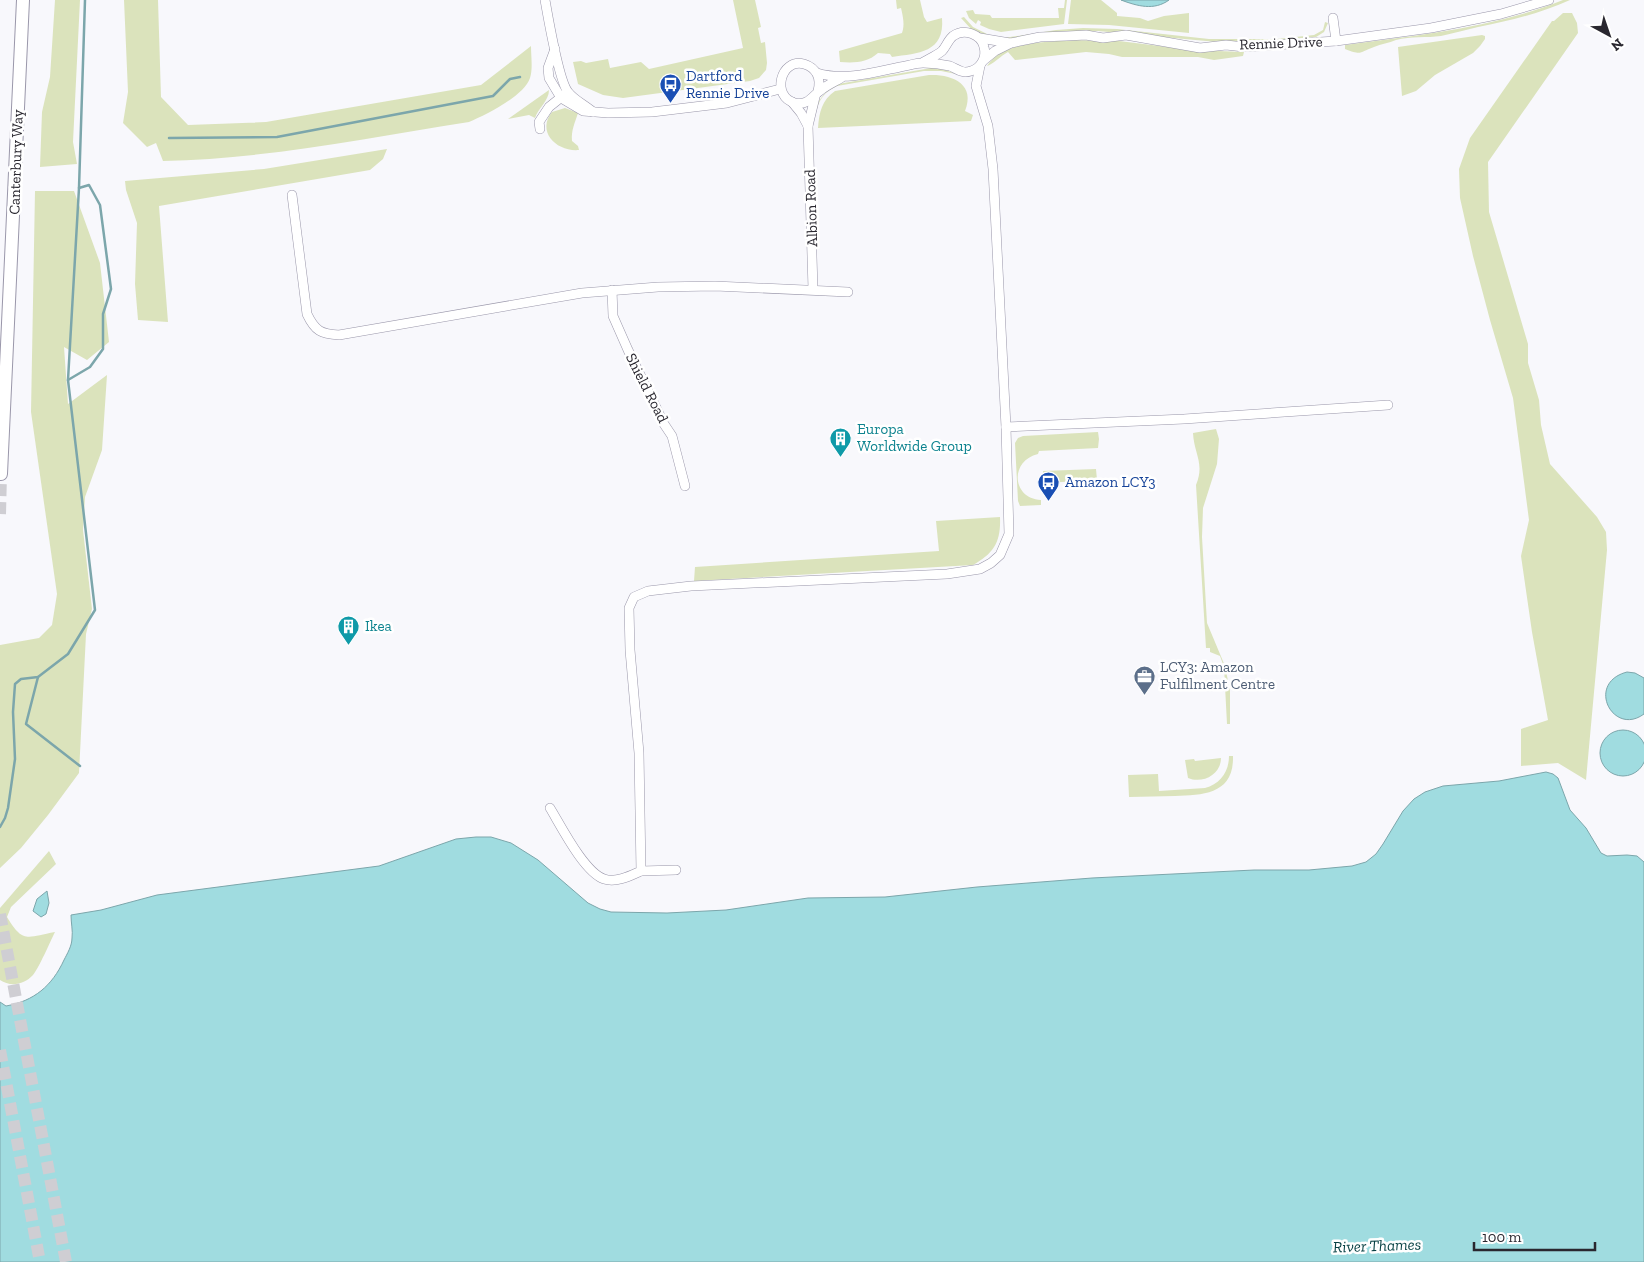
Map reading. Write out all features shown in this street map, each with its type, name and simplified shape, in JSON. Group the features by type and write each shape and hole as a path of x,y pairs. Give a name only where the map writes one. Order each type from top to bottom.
{"highway":[{"name":"Canterbury Way","path":"1,474 23,0"}],"street":[{"path":"545,0 555,49 548,68 549,78 577,108 583,111 652,112 727,103 780,89 783,95 802,113 808,126"},
{"name":"Rennie Drive","path":"922,63 951,67 962,72 972,71 996,51 1011,43 1040,38 1086,35 1103,38 1126,35 1200,48 1226,45 1244,47 1336,41 1432,28 1501,14 1549,0"},
{"path":"1332,18 1336,41"},
{"name":"Rennie Drive","path":"780,89 782,74 787,68 794,65 807,65 817,73 841,78 922,63 937,55 953,36 959,33 970,33 980,38 1011,43"},
{"path":"641,871 639,753 630,650 629,608 634,597 648,591 691,586 946,574 980,570 1000,554 1009,534 1006,427 993,169 988,126 976,86 985,49 980,38"},
{"path":"946,46 946,57 951,67"},
{"path":"962,72 977,91"},
{"path":"817,73 820,85 817,94"},
{"name":"Rennie Drive","path":"792,102 804,103 841,78"},
{"name":"Albion Road","path":"813,289 808,126 817,94"},
{"path":"540,129 539,122 549,107 564,95"},
{"path":"292,195 307,314 313,326 324,334 339,335 562,296 612,290 715,286 848,292"},
{"name":"Shield Road","path":"612,290 613,316 664,424 672,436 685,486"},
{"path":"1006,427 1209,417 1388,405"},
{"path":"550,808 575,850 592,872 605,879 621,879 641,871 676,870"}],"green space":[{"path":"55,0 80,0 73,142 77,164 40,167 42,112 50,77"},
{"path":"124,0 158,0 161,97 188,125 266,122 481,85 531,46 531,74 526,85 513,98 469,122 278,152 163,161 156,143 147,147 123,123 128,92"},
{"path":"733,0 755,0 761,27 758,28 761,43 765,42 767,63 766,70 759,78 750,81 623,98 603,95 578,84 573,62 581,61 586,63 608,59 610,68 641,62 649,69 743,48"},
{"path":"896,0 920,0 927,22 942,18 942,30 934,45 928,49 911,54 892,57 890,54 878,53 860,62 840,62 839,51 902,33 904,24 901,8 897,9"},
{"path":"1065,0 1067,0 1064,24 1001,32 980,25 981,22 978,20 976,24 969,18 966,11 973,10 975,14 990,15 992,18 1059,18 1058,8 1064,8"},
{"path":"1071,0 1101,0 1117,13 1117,16 1140,18 1148,21 1164,16 1189,13 1189,33 1109,25 1068,24"},
{"path":"1563,0 1570,0 1525,16 1441,36 1396,40 1361,52 1345,49 1345,45 1428,34 1483,24 1537,10"},
{"path":"1563,13 1572,13 1577,23 1578,33 1488,162 1489,212 1528,344 1528,363 1539,400 1541,425 1550,464 1597,517 1606,532 1607,550 1586,780 1558,763 1521,766 1521,729 1548,720 1521,556 1529,520 1513,398 1473,256 1460,198 1459,169 1470,138 1552,21"},
{"path":"964,17 973,27 989,35 1000,37 984,35 971,29 961,18"},
{"path":"1325,22 1328,23 1324,32 1316,37 1278,41 1217,42 1098,31 1045,33 1013,39 1005,38 1083,28 1117,29 1209,39 1277,39 1314,35 1323,30"},
{"path":"1485,36 1485,39 1473,53 1435,75 1416,91 1402,96 1398,47"},
{"path":"1066,40 1119,41 1192,50 1244,52 1243,56 1214,60 1198,57 1122,57 1086,52 1015,60 1008,52 987,66 1002,52 1012,48 1034,43"},
{"path":"931,68 943,69 956,74 941,71 924,71 837,86 824,95 816,108 820,100 824,94 838,84"},
{"path":"929,75 946,76 960,82 965,87 968,102 965,111 973,115 971,121 818,128 822,107 827,98 835,91"},
{"path":"549,90 547,98 535,118 529,115 508,119"},
{"path":"565,108 578,113 572,141 578,146 579,150 563,148 557,144 551,139 546,127 552,112"},
{"path":"387,149 383,159 370,170 159,206 168,322 138,320 135,284 137,223 126,190 125,181 264,169"},
{"path":"35,191 74,191 100,263 109,342 87,360 64,347 68,404 107,375 102,450 85,497 83,530 92,609 86,634 79,773 21,848 0,868 0,645 39,638 52,625 57,594 31,412"},
{"path":"1216,429 1219,439 1217,464 1203,508 1202,537 1207,623 1225,666 1230,691 1230,724 1227,724 1224,667 1220,656 1210,652 1210,648 1206,648 1196,485 1199,464 1193,433"},
{"path":"1098,432 1098,448 1039,451 1038,454 1022,464 1018,479 1020,487 1031,498 1041,500 1041,505 1020,506 1018,501 1015,443 1018,438 1023,436"},
{"path":"1096,469 1097,480 1044,483 1043,471"},
{"path":"1000,517 999,533 995,546 986,556 973,565 694,581 695,567 939,551 936,521"},
{"path":"1229,756 1233,756 1232,769 1223,785 1215,790 1186,796 1129,797 1128,775 1158,774 1159,791 1205,788 1215,784 1223,776 1229,762"},
{"path":"1221,758 1218,769 1210,777 1199,780 1188,778 1185,760 1194,759 1195,761"},
{"path":"49,851 56,864 11,907 7,917 22,935 32,937 55,932 33,975 21,983 8,984 0,980 0,908"}],"water":[{"path":"1121,0 1169,0 1157,5 1139,6"},
{"path":"1627,672 1635,673 1644,678 1644,714 1633,719 1622,719 1614,714 1608,706 1606,696 1608,686 1614,678"},
{"path":"1618,730 1628,730 1642,740 1646,753 1642,766 1636,772 1628,776 1618,776 1604,766 1600,758 1600,748 1610,734"},
{"name":"River Thames","path":"1546,772 1558,778 1570,810 1586,828 1601,853 1607,856 1637,856 1644,862 1644,1262 0,1262 0,1002 6,1006 16,1004 33,996 48,985 67,955 71,944 71,915 101,910 157,895 379,866 456,839 476,837 491,837 511,843 538,860 588,903 611,912 667,913 726,910 808,898 885,897 977,887 1092,878 1254,870 1309,870 1352,866 1366,862 1376,854 1403,811 1414,799 1425,792 1443,786 1499,781"},
{"path":"47,891 49,903 46,914 41,917 33,911 37,899"}],"waterway":[{"path":"0,827 8,808 15,759 13,712 15,684 21,679 38,677 68,654 95,610 68,380 79,188 85,0"},
{"path":"169,138 277,137 493,96 510,79 520,77"},
{"path":"68,380 90,367 103,349 103,314 111,289 100,205 89,185 79,188"},
{"path":"38,677 26,724 80,766"}],"tunnel":[{"path":"0,514 1,474"},
{"path":"0,914 66,1262"},
{"path":"0,1050 40,1262"}],"place":[{"name":"Dartford Rennie Drive","path":"670,104"},
{"name":"Europa Worldwide Group","path":"841,457"},
{"name":"Amazon LCY3","path":"1049,501"},
{"name":"Ikea","path":"349,645"},
{"name":"LCY3: Amazon Fulfilment Centre","path":"1144,695"}]}
